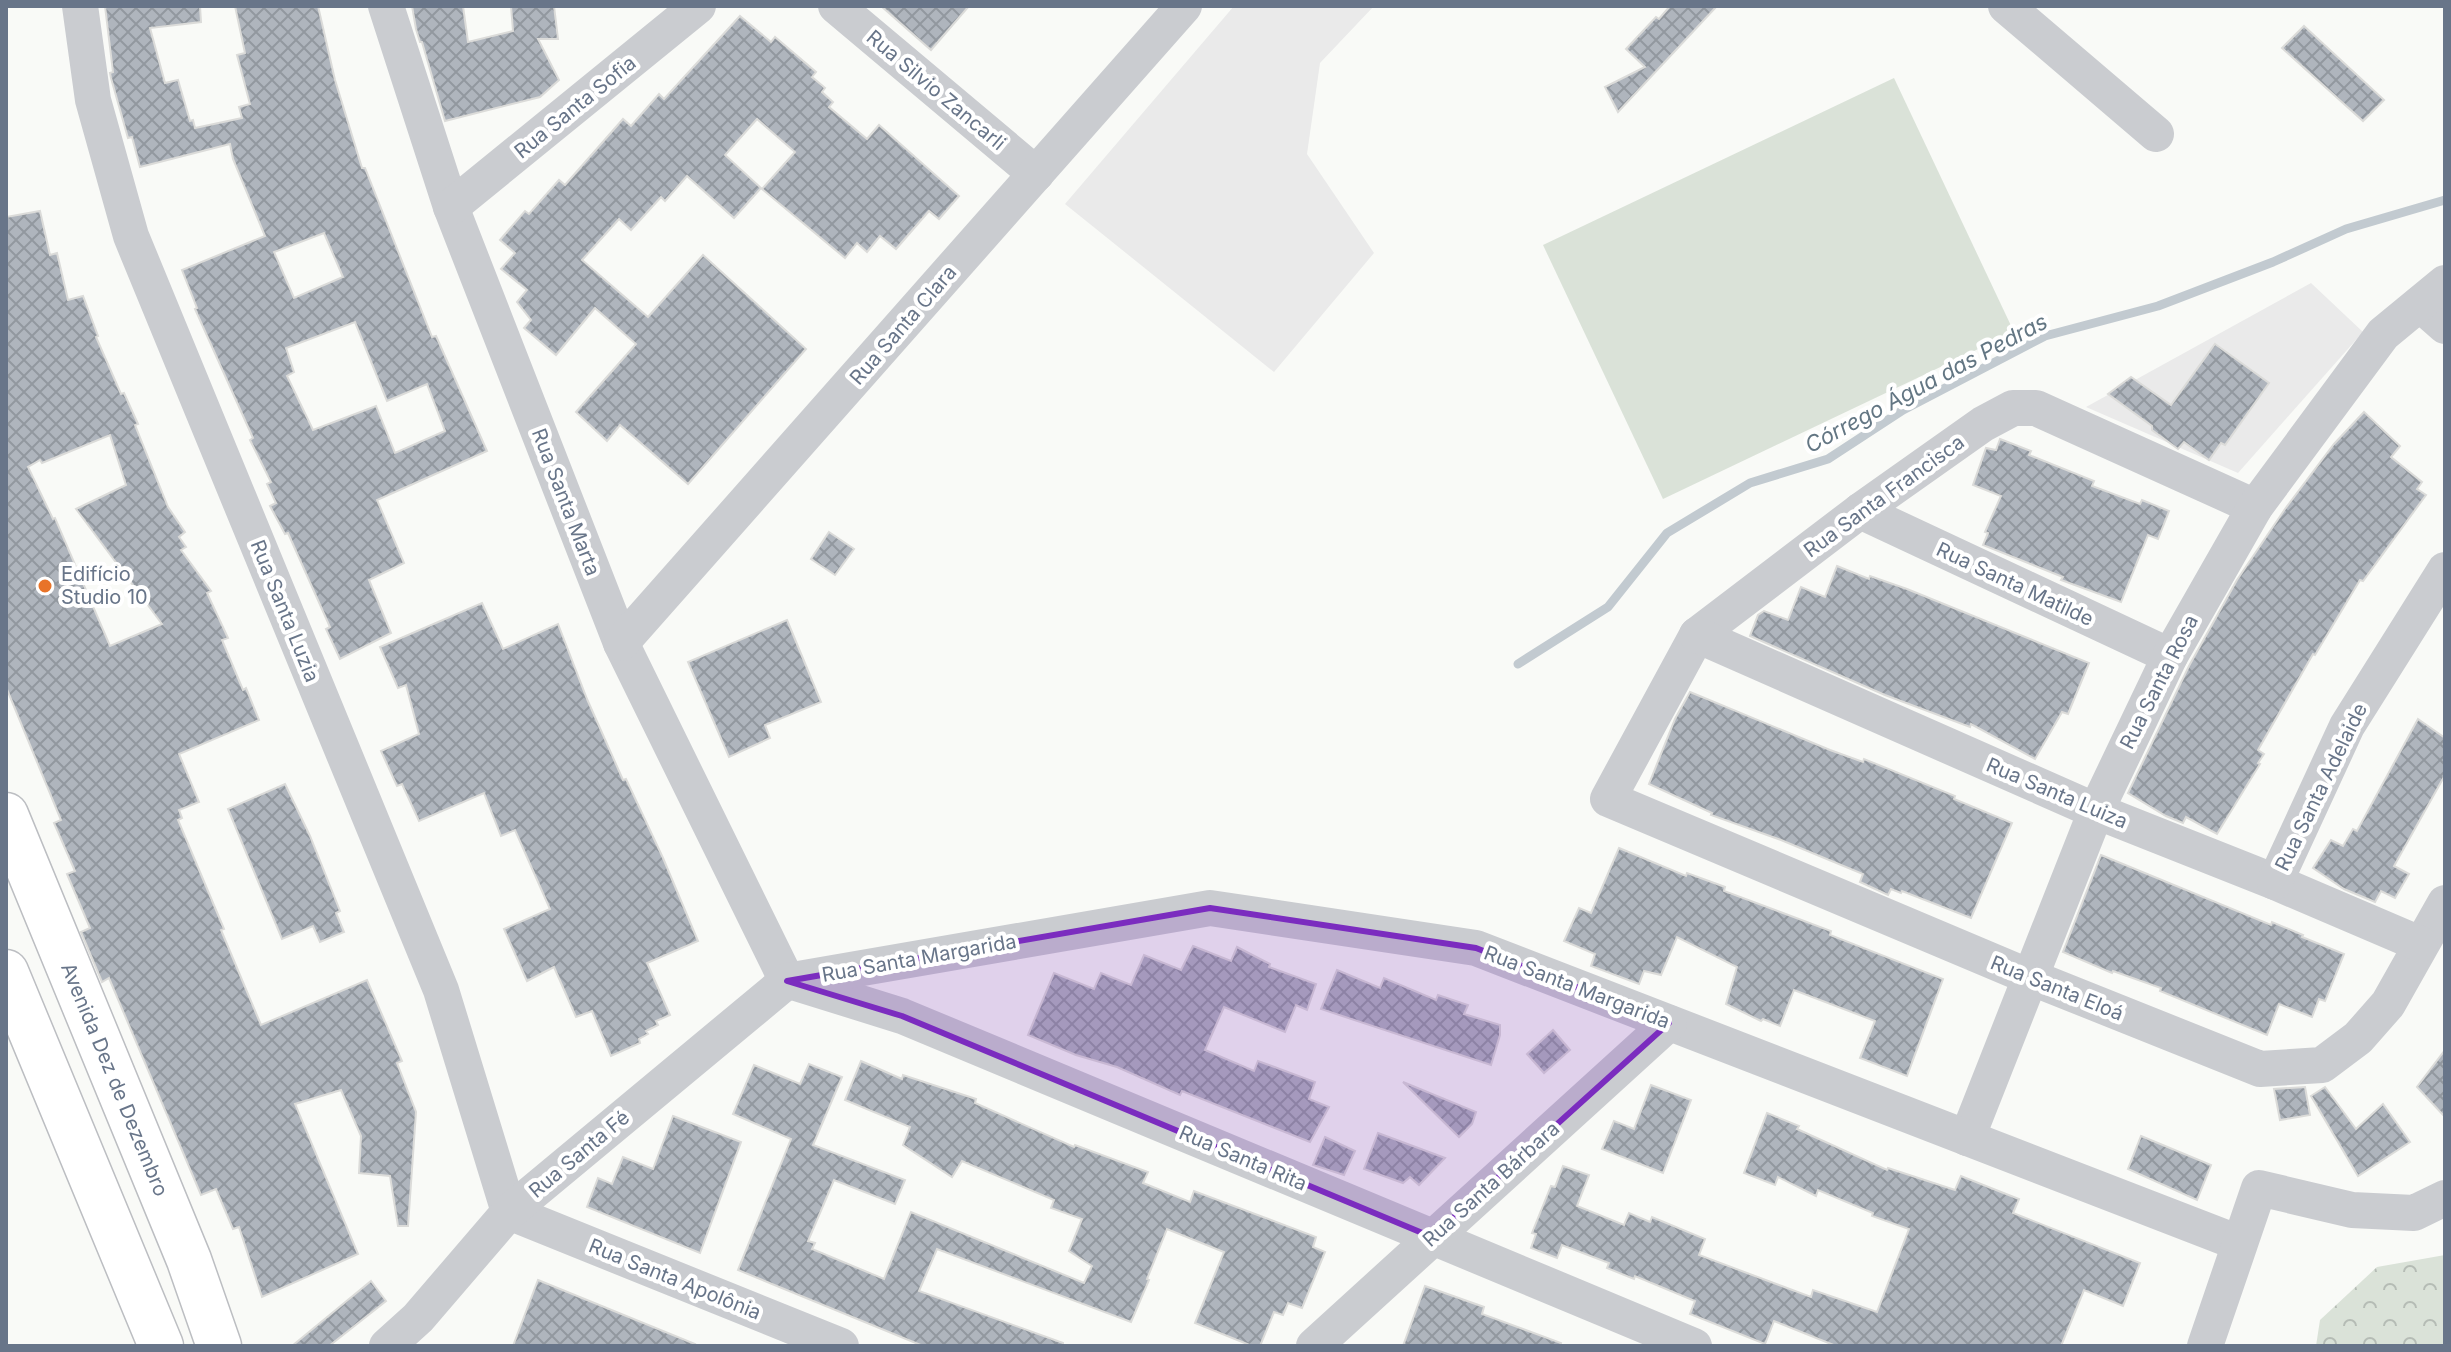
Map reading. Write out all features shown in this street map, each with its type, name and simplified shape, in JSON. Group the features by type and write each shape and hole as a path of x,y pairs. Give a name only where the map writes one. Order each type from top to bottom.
{"highway":[{"name":"Avenida Dez de Dezembro","path":"6,815 189,1260 219,1346"},
{"path":"6,972 161,1346"}],"street":[{"name":"Rua Santa Luzia","path":"80,6 93,100 131,236 441,990 509,1212"},
{"name":"Rua Santa Marta","path":"386,6 451,207 621,643 787,981"},
{"name":"Rua Santa Sofia","path":"451,207 698,6"},
{"name":"Rua Silvio Zancarli","path":"836,6 1036,174"},
{"name":"Rua Santa Clara","path":"621,643 1184,6"},
{"path":"2006,6 2156,134"},
{"name":"Rua Santa Rosa","path":"1967,1138 2096,811 2170,656 2255,507 2383,334 2437,304"},
{"name":"Rua Santa Francisca","path":"1608,799 1697,635 1860,511 1983,424 2013,408 2036,408 2255,507"},
{"name":"Rua Santa Matilde","path":"1860,511 2170,656"},
{"name":"Rua Santa Adelaide","path":"2275,882 2347,726 2445,570"},
{"name":"Rua Santa Luiza","path":"1697,635 2096,811 2420,944"},
{"name":"Rua Santa Eloá","path":"1608,799 2030,977 2260,1069 2322,1065 2358,1038 2388,1004 2445,903"},
{"name":"Rua Santa Margarida","path":"787,981 1210,908 1476,948 2239,1243"},
{"name":"Rua Santa Fé","path":"387,1346 418,1318 509,1212 787,981"},
{"name":"Rua Santa Rita","path":"787,981 902,1016 1694,1346"},
{"name":"Rua Santa Bárbara","path":"1314,1346 1669,1023"},
{"path":"2205,1346 2259,1188 2367,1211 2414,1213 2445,1198"},
{"name":"Rua Santa Apolônia","path":"509,1212 841,1346"}],"highlighted area":[{"path":"1210,908 1476,948 1669,1023 1432,1237 902,1016 787,981"}],"shaded area":[{"path":"1234,6 1374,6 1320,63 1307,154 1374,253 1274,372 1065,204"},
{"path":"2311,283 2363,332 2238,473 2086,407"}],"green space":[{"path":"1894,78 2014,332 1663,499 1543,245"},
{"path":"2445,1255 2445,1346 2316,1346 2320,1320 2377,1267"}],"building":[{"path":"105,6 200,6 201,22 150,28 165,83 178,80 195,128 242,118 239,107 250,104 237,55 245,53 235,6 318,6 335,80 362,168 365,168 432,337 436,336 487,451 377,500 404,563 369,580 391,633 340,659 326,629 330,627 288,533 285,534 270,506 276,503 267,484 271,482 195,309 182,270 265,236 233,159 230,144 140,167 132,137 128,138 111,78 110,73 113,72","holes":["324,233 343,277 294,298 274,252","355,322 387,401 427,384 445,431 395,453 376,406 313,430 287,376 294,372 286,348"]},
{"path":"412,6 463,6 468,42 513,31 511,6 554,6 558,39 538,39 559,80 540,97 445,121 416,29"},
{"path":"881,6 969,6 931,50"},
{"path":"1670,6 1717,6 1618,112 1605,87 1645,67 1626,49"},
{"path":"740,16 771,42 775,37 816,72 812,77 825,88 822,92 833,102 829,107 867,139 879,125 959,196 939,219 929,211 896,249 880,236 867,252 857,243 845,258 762,189 795,152 757,119 725,155 761,188 734,218 687,176 665,201 661,197 631,230 619,219 582,260 648,317 703,255 806,349 688,484 620,425 607,441 576,412 636,344 595,308 556,355 524,328 531,320 517,302 527,290 501,269 515,253 500,240 525,211 529,214 559,180 565,185 623,119 631,126 659,94 664,99"},
{"path":"2304,26 2384,100 2363,121 2282,48"},
{"path":"40,211 50,255 57,253 68,300 83,296 96,337 138,424 135,425 168,507 185,532 179,537 186,547 181,550 211,591 207,593 228,638 222,640 259,720 179,754 199,802 179,810 182,818 178,820 261,1025 367,980 402,1061 397,1063 416,1112 408,1226 398,1226 390,1176 359,1173 361,1136 341,1090 295,1104 358,1254 262,1297 239,1227 233,1229 216,1189 201,1195 109,978 102,982 81,932 90,928 67,874 75,871 54,823 61,820 6,687 6,217","holes":["110,435 126,485 76,509 162,624 110,646 55,518 28,467"]},
{"path":"2215,344 2269,383 2225,445 2221,443 2209,460 2184,442 2178,449 2108,394 2131,377 2171,405"},
{"path":"2364,412 2400,446 2391,457 2422,482 2417,489 2426,495 2363,581 2360,580 2313,654 2258,750 2264,754 2260,764 2217,834 2186,817 2183,823 2166,816 2128,793 2189,666 2237,580 2285,509 2334,444"},
{"path":"2000,439 2031,451 2029,455 2094,481 2092,486 2169,511 2158,539 2148,535 2121,602 2061,580 2063,577 1983,545 1988,533 1985,532 2001,496 1973,485 1986,448 1996,450"},
{"path":"829,532 854,549 835,575 811,559"},
{"path":"1837,566 1907,589 2089,663 2068,714 2062,712 2035,759 1971,724 1970,727 1885,695 1750,636 1758,615 1764,611 1788,620 1801,587 1825,597"},
{"path":"482,603 503,649 558,624 587,699 623,780 626,779 663,858 698,941 647,963 670,1015 656,1021 658,1025 646,1031 648,1034 639,1039 640,1043 611,1056 592,1011 576,1017 554,967 527,981 504,929 550,909 515,830 501,836 484,793 419,821 402,784 397,786 381,751 419,734 406,685 398,688 380,647"},
{"path":"787,620 821,702 765,725 770,738 729,757 688,662"},
{"path":"1690,692 1830,750 1863,762 1864,759 1955,796 1954,799 2012,823 1971,918 1902,891 1891,889 1888,895 1860,882 1863,874 1711,815 1649,784 1675,719"},
{"path":"2418,719 2445,738 2445,775 2394,866 2409,874 2395,898 2381,891 2375,902 2344,889 2313,868 2331,840 2343,846 2353,829 2357,831"},
{"path":"285,784 340,911 336,913 344,932 320,942 313,926 282,939 228,809"},
{"path":"1619,848 1686,876 1687,873 1725,887 1724,891 1831,931 1830,935 1943,979 1907,1076 1860,1058 1875,1021 1794,990 1780,1026 1763,1019 1761,1021 1726,1004 1737,967 1677,937 1661,975 1644,971 1639,984 1591,966 1595,954 1564,941 1579,908 1591,913"},
{"path":"2101,855 2271,925 2272,922 2344,954 2325,1001 2319,999 2312,1017 2279,1004 2267,1035 2160,991 2161,988 2112,973 2063,952"},
{"path":"1193,946 1231,961 1237,947 1270,964 1269,967 1316,984 1307,1010 1296,1005 1285,1032 1224,1007 1205,1050 1254,1071 1258,1061 1315,1082 1309,1099 1329,1107 1310,1142 1028,1035 1054,973 1094,989 1101,973 1131,985 1144,955 1181,970"},
{"path":"1337,970 1380,988 1384,978 1436,1000 1438,995 1468,1005 1464,1014 1500,1025 1491,1065 1321,1009"},
{"path":"1553,1030 1570,1050 1544,1073 1527,1054"},
{"path":"2445,1050 2445,1117 2417,1087"},
{"path":"861,1061 902,1079 903,1075 976,1099 975,1103 1074,1147 1148,1172 1143,1183 1190,1202 1194,1191 1316,1237 1313,1247 1325,1252 1302,1308 1288,1303 1283,1315 1274,1312 1260,1346 1252,1346 1195,1323 1224,1252 1167,1229 1131,1322 937,1249 919,1291 1063,1343 1063,1346 923,1346 738,1270 791,1139 733,1114 754,1065 800,1084 809,1064 842,1077 813,1145 905,1180 895,1204 834,1180 808,1241 815,1243 812,1249 884,1279 911,1212 1084,1283 1092,1266 1069,1251 1082,1219 1051,1208 1054,1200 962,1161 952,1177 903,1145 910,1127 845,1100"},
{"path":"1403,1082 1476,1112 1472,1124 1459,1137"},
{"path":"1651,1085 1691,1100 1663,1173 1602,1149 1614,1121 1634,1129"},
{"path":"2305,1087 2310,1115 2280,1120 2274,1089"},
{"path":"2325,1087 2356,1129 2383,1104 2410,1142 2358,1176 2311,1096"},
{"path":"1767,1113 1887,1170 1955,1190 1961,1176 2019,1199 2013,1213 2140,1263 2123,1306 2084,1290 2061,1346 1836,1346 1774,1321 1765,1344 1690,1314 1695,1301 1607,1268 1609,1263 1562,1245 1557,1258 1531,1248 1536,1234 1532,1233 1551,1186 1555,1187 1563,1166 1589,1175 1577,1206 1624,1225 1629,1213 1650,1222 1652,1217 1705,1239 1699,1255 1811,1297 1813,1290 1877,1312 1909,1229 1872,1216 1873,1213 1818,1190 1816,1196 1778,1177 1775,1185 1744,1173"},
{"path":"673,1116 741,1142 700,1253 587,1207 598,1178 612,1184 623,1157 653,1169"},
{"path":"1378,1133 1445,1158 1419,1185 1410,1177 1403,1183 1364,1169"},
{"path":"2141,1136 2211,1165 2197,1200 2128,1169"},
{"path":"1325,1137 1355,1151 1344,1175 1313,1165"},
{"path":"538,1280 695,1344 513,1346"},
{"path":"371,1281 386,1301 329,1346 292,1346"},
{"path":"1425,1286 1484,1307 1482,1314 1561,1343 1560,1346 1403,1346"}],"waterway":[{"name":"Córrego Água das Pedras","path":"1518,664 1608,607 1667,533 1750,483 1828,459 1903,410 2045,336 2158,306 2273,262 2346,229 2445,200"}],"place":[{"name":"Edifício Studio 10","path":"45,586"}]}
